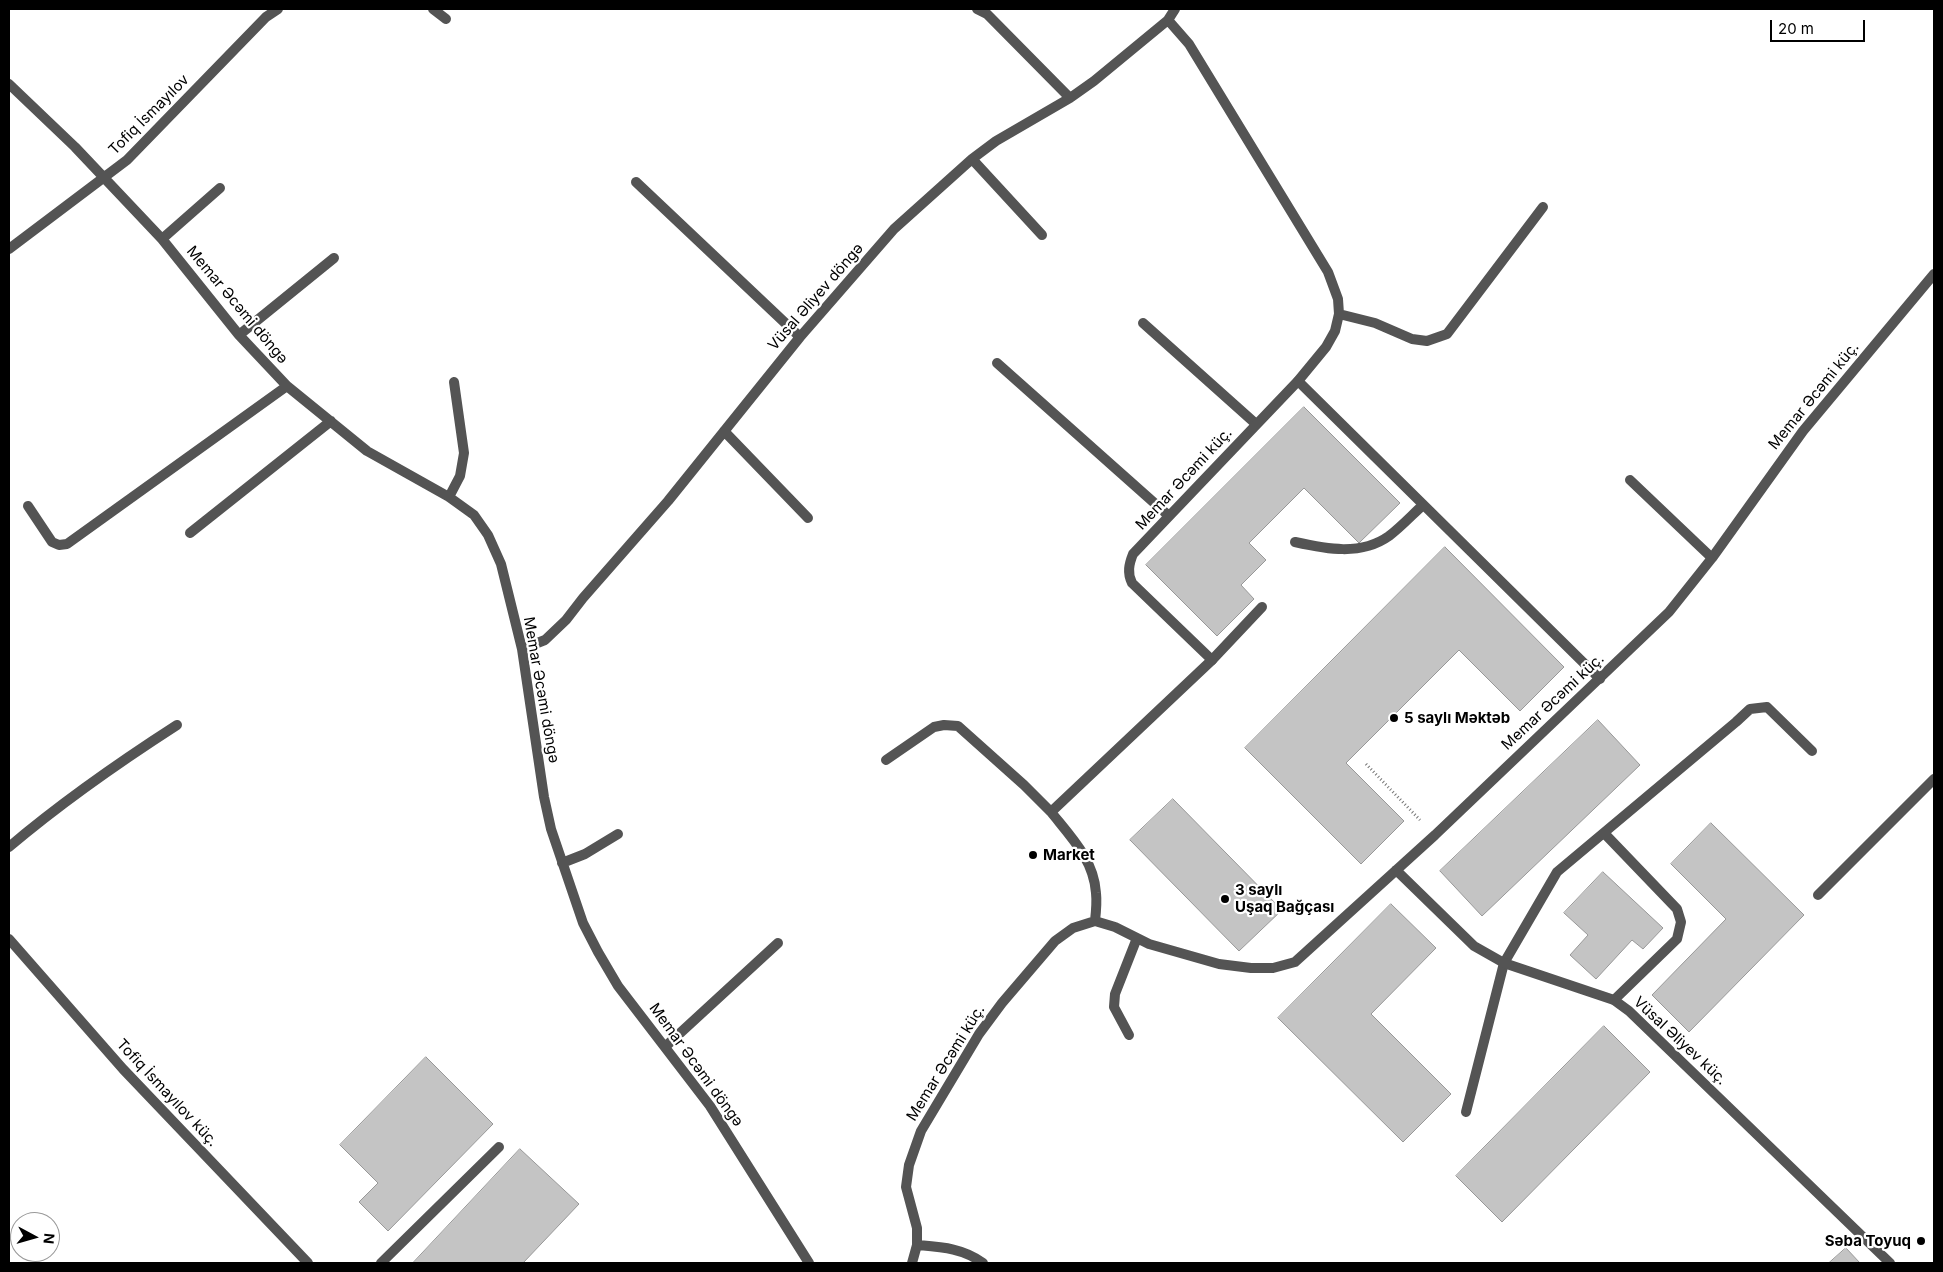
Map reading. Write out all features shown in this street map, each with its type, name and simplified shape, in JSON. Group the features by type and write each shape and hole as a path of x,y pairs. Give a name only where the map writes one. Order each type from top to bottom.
{"street":[{"name":"Tofiq İsmayılov","path":"9,249 128,160 266,17 278,9"},
{"path":"433,9 446,19"},
{"path":"977,9 993,20 1070,98"},
{"name":"Vüsal Əliyev döngə","path":"522,649 545,640 566,620 582,598 668,501 800,337 894,229 972,159 996,141 1070,98 1168,20 1176,9"},
{"name":"Memar Əcəmi küç.","path":"1168,20 1189,44 1259,162 1328,272 1338,299 1339,314 1335,331 1326,347 1298,381 1133,554 1129,565 1129,576 1132,582 1212,660"},
{"name":"Memar Əcəmi döngə","path":"9,84 75,147 162,239 239,335 287,386 367,451 449,497 474,514 488,535 501,564 522,649 544,797 562,863 583,923 618,986 666,1046 710,1106 809,1263"},
{"path":"972,159 1042,235"},
{"path":"636,182 800,337"},
{"path":"162,239 220,188"},
{"path":"1339,314 1374,323 1412,339 1427,342 1447,334 1543,207"},
{"path":"239,335 334,258"},
{"name":"Memar Əcəmi küç.","path":"912,1263 917,1245 918,1228 906,1187 909,1165 921,1131 974,1042 1002,1003 1054,941 1073,928 1095,921 1115,927 1150,944 1219,964 1251,968 1273,968 1295,962 1434,835 1669,612 1712,558 1803,431 1934,274"},
{"path":"1143,323 1256,424"},
{"path":"997,363 1169,516"},
{"path":"1298,381 1600,678"},
{"path":"449,497 460,476 464,453 454,382"},
{"path":"28,506 52,542 60,545 67,544 287,386"},
{"path":"190,533 331,421"},
{"path":"724,431 808,518"},
{"path":"1630,480 1712,558"},
{"path":"1295,542 1326,549 1356,549 1374,544 1389,536 1423,505"},
{"path":"1051,812 1212,660 1262,607"},
{"path":"1466,1112 1504,963 1557,872 1750,709 1767,708 1812,751"},
{"path":"9,847 45,816 108,769 176,725"},
{"path":"886,760 934,727 944,725 958,726 1024,784 1051,812 1084,854 1094,878 1096,894 1095,921"},
{"path":"1818,895 1934,780"},
{"path":"1604,833 1676,908 1681,922 1677,938 1614,1000"},
{"path":"562,863 585,854 618,834"},
{"name":"Vüsal Əliyev küç.","path":"1396,870 1474,946 1504,963 1614,1000 1629,1011 1890,1263"},
{"path":"1129,1035 1114,1007 1114,994 1137,938"},
{"name":"Tofiq İsmayılov küç.","path":"9,940 123,1069 308,1263"},
{"path":"666,1046 778,943"},
{"path":"381,1263 499,1146"},
{"path":"917,1245 952,1248 972,1255 983,1263"}],"path":[{"path":"1366,764 1434,835"}],"building":[{"path":"1304,407 1400,503 1359,543 1304,488 1249,543 1266,560 1241,585 1254,599 1217,636 1146,565"},
{"path":"1445,547 1564,667 1520,711 1459,650 1346,763 1404,821 1361,864 1245,748"},
{"path":"1598,720 1640,765 1482,916 1440,871"},
{"path":"1173,799 1282,910 1239,951 1130,840"},
{"path":"1711,823 1804,915 1689,1032 1652,995 1726,919 1671,864"},
{"path":"1603,872 1663,928 1643,949 1632,940 1596,979 1570,955 1588,935 1564,913"},
{"path":"1391,904 1436,948 1371,1014 1451,1094 1403,1142 1278,1018"},
{"path":"1604,1026 1650,1072 1502,1222 1456,1176"},
{"path":"426,1057 493,1124 388,1231 359,1202 378,1183 340,1145"},
{"path":"520,1149 579,1204 523,1263 413,1263"},
{"path":"1846,1248 1860,1263 1829,1263"}],"place":[{"name":"5 saylı Məktəb","path":"1394,718"},
{"name":"Market","path":"1033,855"},
{"name":"3 saylı Uşaq Bağçası","path":"1225,899"},
{"name":"Səba Toyuq","path":"1921,1241"}]}
